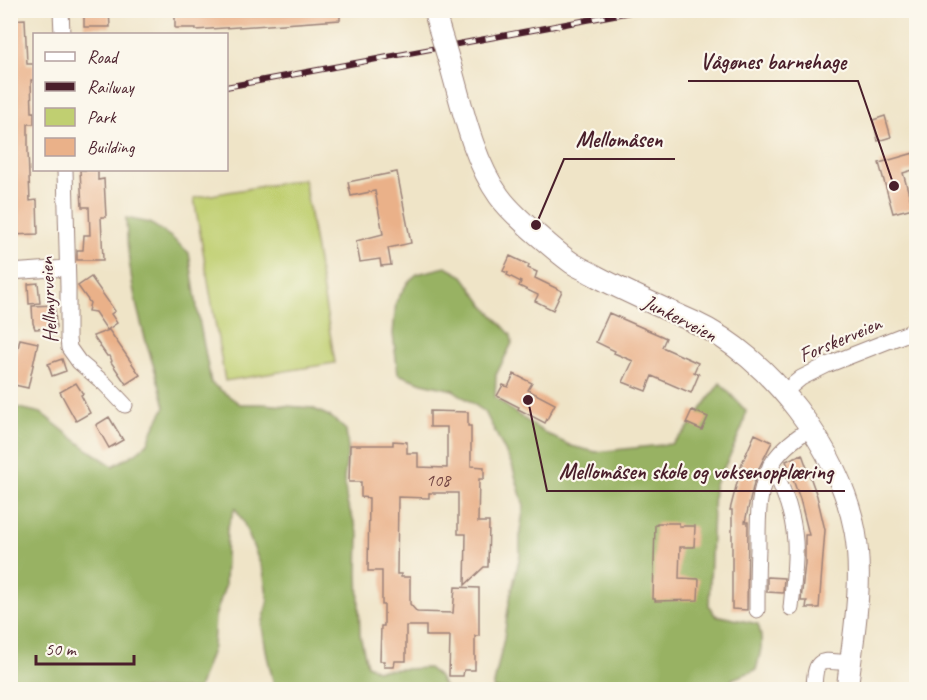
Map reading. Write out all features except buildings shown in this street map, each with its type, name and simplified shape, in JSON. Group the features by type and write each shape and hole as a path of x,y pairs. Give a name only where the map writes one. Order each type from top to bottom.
{"street":[{"path":"61,10 62,33"},
{"name":"Junkerveien","path":"437,19 473,144 495,190 507,207 540,238 572,263 716,334 739,351 784,392 828,455 848,503 855,531 858,561 857,607 847,690"},
{"name":"Hellmyrveien","path":"65,171 69,348 79,362 125,405"},
{"path":"10,272 67,268"},
{"name":"Forskerveien","path":"784,392 801,378 826,365 916,330"},
{"path":"757,610 758,518 764,482 770,466 789,444 811,428"},
{"path":"770,466 783,491 794,525 796,558 791,608"},
{"path":"814,690 814,670 818,664 824,661 850,663"}],"green space":[{"path":"304,179 335,363 225,381 194,198"},
{"path":"126,218 150,223 189,253 211,383 240,404 312,408 331,417 346,430 348,449 344,479 347,503 359,535 360,635 367,665 377,670 428,668 438,676 446,689 275,689 262,626 268,600 263,571 243,521 235,508 227,529 225,586 215,617 213,647 198,689 11,689 10,416 15,407 41,413 113,466 148,443 165,407 135,300"},
{"path":"446,267 463,276 483,304 511,335 512,343 496,375 495,397 545,433 571,446 596,452 671,444 685,432 720,383 746,411 743,425 714,486 709,606 715,615 758,624 761,647 756,670 732,679 730,689 493,689 520,555 520,531 524,506 512,465 485,412 453,390 422,383 398,374 393,334 396,302 408,282 417,274"}],"railway":[{"path":"228,87 641,10"}],"place":[{"name":"Vågønes barnehage","path":"894,186"},
{"name":"Mellomåsen","path":"536,225"},
{"name":"Mellomåsen skole og voksenopplæring","path":"528,400"}]}
